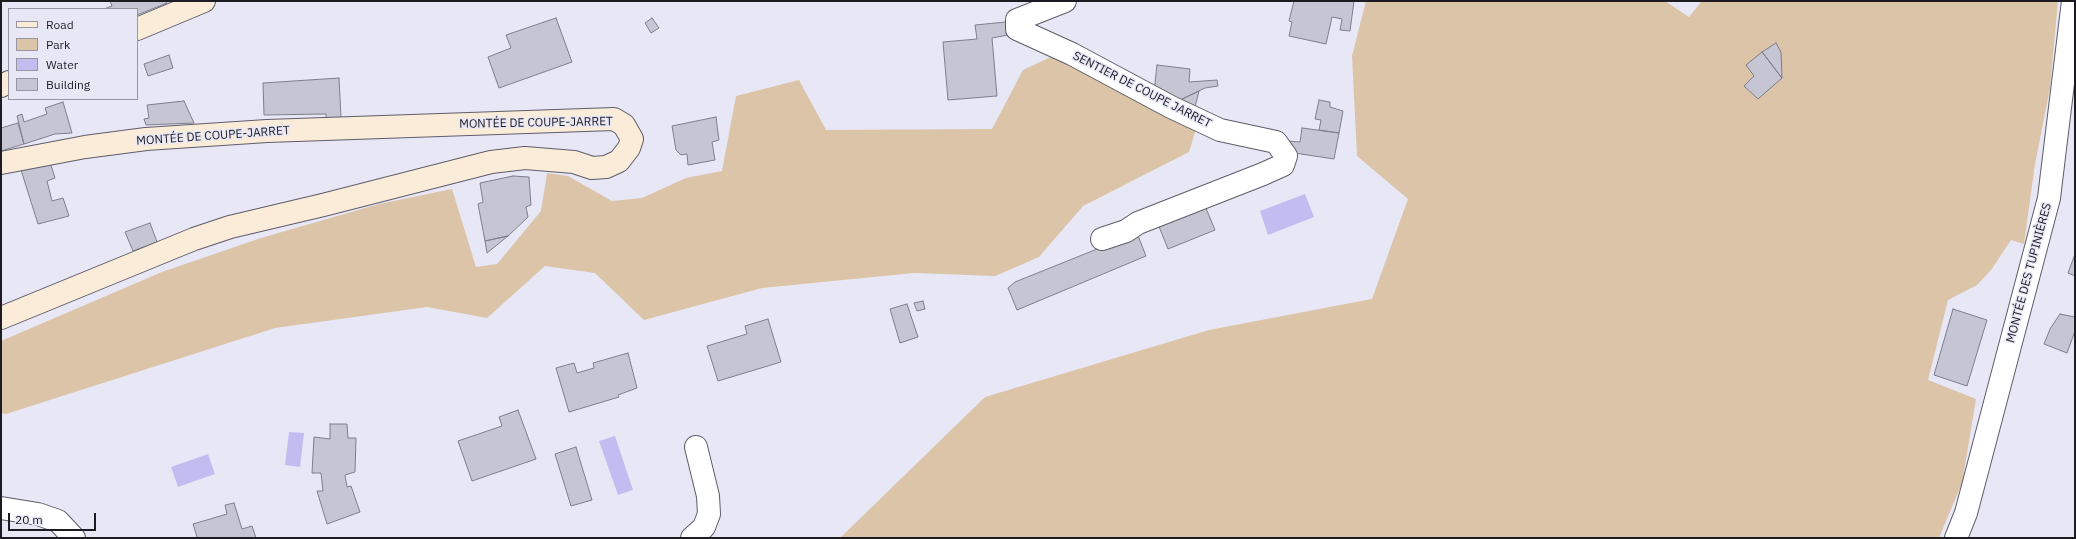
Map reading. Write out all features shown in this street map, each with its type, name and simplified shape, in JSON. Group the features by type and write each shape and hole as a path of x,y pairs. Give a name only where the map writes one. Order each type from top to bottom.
{"main road":[{"path":"138,29 204,1"},
{"name":"MONTÉE DE COUPE-JARRET","path":"1,163 85,147 146,139 268,131 614,119 624,125 632,138 629,148 619,161 606,167 592,168 574,162 525,158 491,162 324,205 230,227 122,268 1,318"}],"street":[{"name":"SENTIER DE COUPE JARRET","path":"1065,1 1017,20 1017,29 1072,54 1171,108 1220,130 1276,142 1286,156 1283,165 1145,220 1126,231 1102,239"},
{"name":"MONTÉE DES TUPINIÈRES","path":"1956,538 1966,513 2049,198 2073,1"},
{"path":"692,538 704,527 709,514 708,496 696,447"},
{"path":"1,508 38,514 58,521 74,538"}],"green space":[{"path":"1366,1 1665,1 1689,17 1702,1 2058,1 2050,88 2035,164 2024,244 2011,240 1991,270 1977,285 1948,300 1928,380 1976,399 1962,483 1939,538 840,538 985,397 1209,330 1372,299 1408,199 1357,156 1352,56"},
{"path":"1053,56 1197,126 1189,152 1083,206 1039,257 995,276 914,273 762,288 644,320 595,273 545,266 487,318 427,307 275,328 6,414 1,413 1,341 162,272 261,238 379,204 452,189 476,267 497,264 541,211 547,173 568,176 612,201 642,198 686,178 722,171 736,96 799,80 826,130 992,129 1023,70"}],"water":[{"path":"1305,194 1314,217 1268,235 1260,211"},
{"path":"289,432 304,433 300,467 285,465"},
{"path":"615,436 633,490 618,495 599,441"},
{"path":"208,454 215,474 178,487 171,467"}],"building":[{"path":"110,1 166,1 167,3 138,15 138,8 107,8 112,6"},
{"path":"1294,1 1354,1 1350,31 1340,30 1342,19 1332,17 1326,44 1289,36 1292,22 1289,21"},
{"path":"556,18 572,62 499,88 488,57 511,48 506,35"},
{"path":"652,18 659,28 651,33 645,23"},
{"path":"1006,22 1008,35 992,38 997,96 948,100 943,42 977,39 975,25"},
{"path":"1776,43 1781,52 1782,78 1762,52"},
{"path":"1762,52 1782,78 1758,99 1744,86 1754,76 1746,65"},
{"path":"169,55 173,68 148,76 144,64"},
{"path":"1157,65 1190,69 1189,82 1217,80 1218,86 1205,88 1174,103 1154,92"},
{"path":"339,78 341,118 326,119 326,114 264,115 263,83"},
{"path":"1199,91 1194,111 1176,102"},
{"path":"1319,100 1330,102 1330,107 1343,111 1339,133 1319,130 1321,120 1315,119"},
{"path":"184,101 194,123 146,125 144,119 149,118 147,105"},
{"path":"63,102 72,133 55,134 24,144 17,116 22,114 24,122 47,114 45,108"},
{"path":"716,117 719,140 712,142 715,160 688,165 687,154 681,155 676,150 672,126"},
{"path":"18,123 24,144 1,151 1,128"},
{"path":"1302,128 1339,133 1334,159 1288,152 1287,141 1300,142"},
{"path":"50,162 55,178 47,181 52,201 63,198 69,216 38,224 21,170"},
{"path":"513,176 529,177 531,205 526,207 528,217 508,236 485,241 478,204 483,202 480,183"},
{"path":"1203,201 1215,230 1168,249 1156,219"},
{"path":"150,223 157,242 133,251 125,232"},
{"path":"1137,233 1146,256 1017,310 1008,288 1015,282"},
{"path":"508,236 487,253 485,241"},
{"path":"2075,254 2075,276 2068,273"},
{"path":"923,301 925,309 917,311 914,303"},
{"path":"907,304 918,337 900,343 890,309"},
{"path":"1953,309 1987,320 1967,386 1934,375"},
{"path":"2060,314 2075,317 2075,331 2067,353 2044,344 2050,329"},
{"path":"768,319 781,362 718,381 707,346 747,334 745,326"},
{"path":"628,353 637,388 618,395 619,397 569,412 556,368 574,363 577,373 594,368 593,363"},
{"path":"518,410 536,459 472,481 458,441 502,426 499,417"},
{"path":"330,424 347,424 348,438 356,438 355,472 345,475 347,487 351,486 360,512 327,524 317,491 323,491 321,473 312,473 314,437 330,439"},
{"path":"576,447 592,500 571,506 555,454"},
{"path":"234,503 242,529 252,526 256,538 194,538 197,537 193,524 227,514 225,505"}]}
